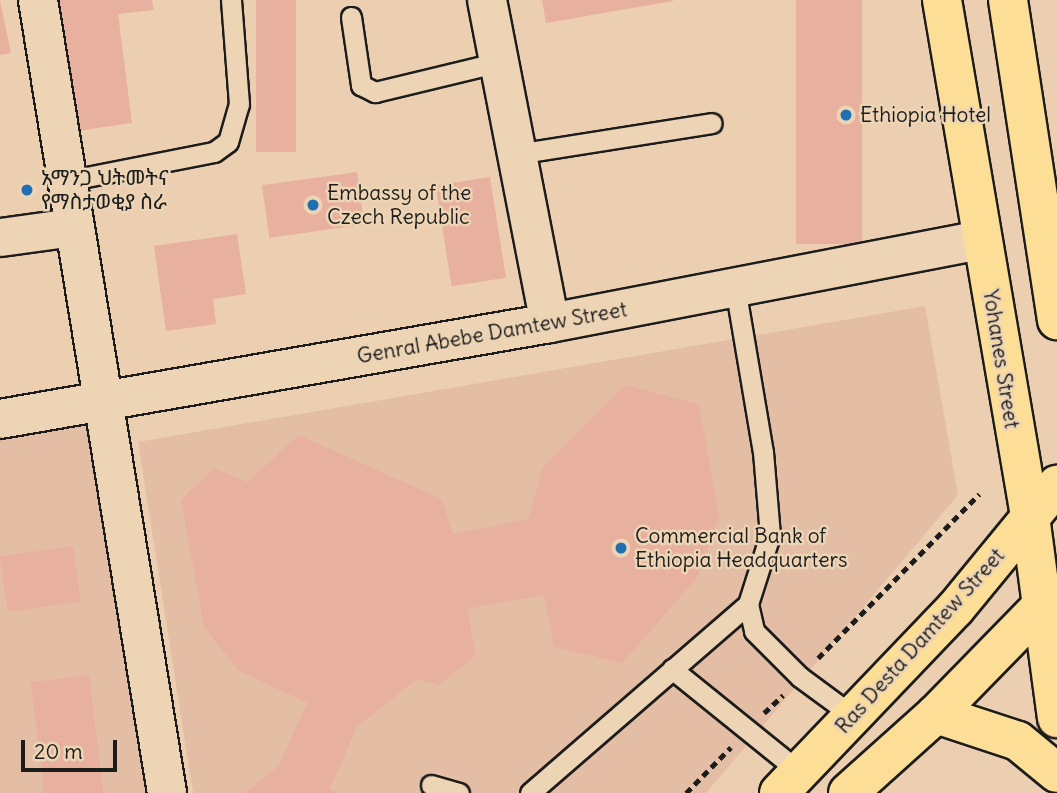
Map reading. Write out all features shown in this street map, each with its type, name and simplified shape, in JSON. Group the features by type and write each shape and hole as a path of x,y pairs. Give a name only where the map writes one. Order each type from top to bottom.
{"main road":[{"path":"38,0 167,793"},
{"path":"487,0 550,323"},
{"name":"Yohanes Street","path":"942,0 1030,516 1048,600 1057,718"},
{"path":"1008,0 1056,304"},
{"name":"Genral Abebe Damtew Street","path":"0,419 550,323 982,240"},
{"name":"Ras Desta Damtew Street","path":"790,783 955,609 1057,485"},
{"path":"848,793 936,714 1048,600"},
{"path":"936,714 1018,741 1057,773"}],"street":[{"path":"0,237 73,227"}],"lane":[{"path":"66,181 214,152 228,142 239,104 232,0"},
{"path":"351,17 361,85 374,92 499,62"},
{"path":"517,154 712,123"},
{"path":"735,288 762,452 770,535 748,604 754,631 800,677 852,716"},
{"path":"530,793 748,604"},
{"path":"672,669 748,730 790,783"},
{"path":"431,785 459,793"}],"path":[{"path":"686,793 979,494"}],"shaded area":[{"path":"925,306 958,495 706,793 193,793 138,442"},
{"path":"103,402 152,793 0,793 0,419"}],"building":[{"path":"0,0 11,53 0,55"},
{"path":"59,0 152,0 154,10 118,14 132,123 77,131"},
{"path":"256,0 296,0 296,152 256,152"},
{"path":"542,0 673,0 673,1 546,23"},
{"name":"Ethiopia Hotel","path":"796,0 862,0 862,244 796,244"},
{"name":"Embassy of the Czech Republic","path":"357,172 364,224 269,238 262,185"},
{"path":"490,177 506,278 452,286 436,186"},
{"path":"237,234 246,294 213,299 216,324 166,331 154,246"},
{"path":"625,385 699,404 719,517 697,578 622,663 554,647 544,595 467,609 476,655 439,685 417,679 357,727 330,789 338,793 245,793 279,765 307,703 238,670 204,627 181,500 214,468 247,482 299,435 442,499 453,534 529,519 542,468"},
{"path":"73,546 81,601 8,612 0,556"},
{"path":"89,675 103,793 44,793 30,682"}],"place":[{"name":"Ethiopia Hotel","path":"846,115"},
{"name":"አማንጋ ህትመትና የማስታወቂያ ስራ","path":"27,190"},
{"name":"Embassy of the Czech Republic","path":"313,205"},
{"name":"Commercial Bank of Ethiopia Headquarters","path":"621,548"}]}
